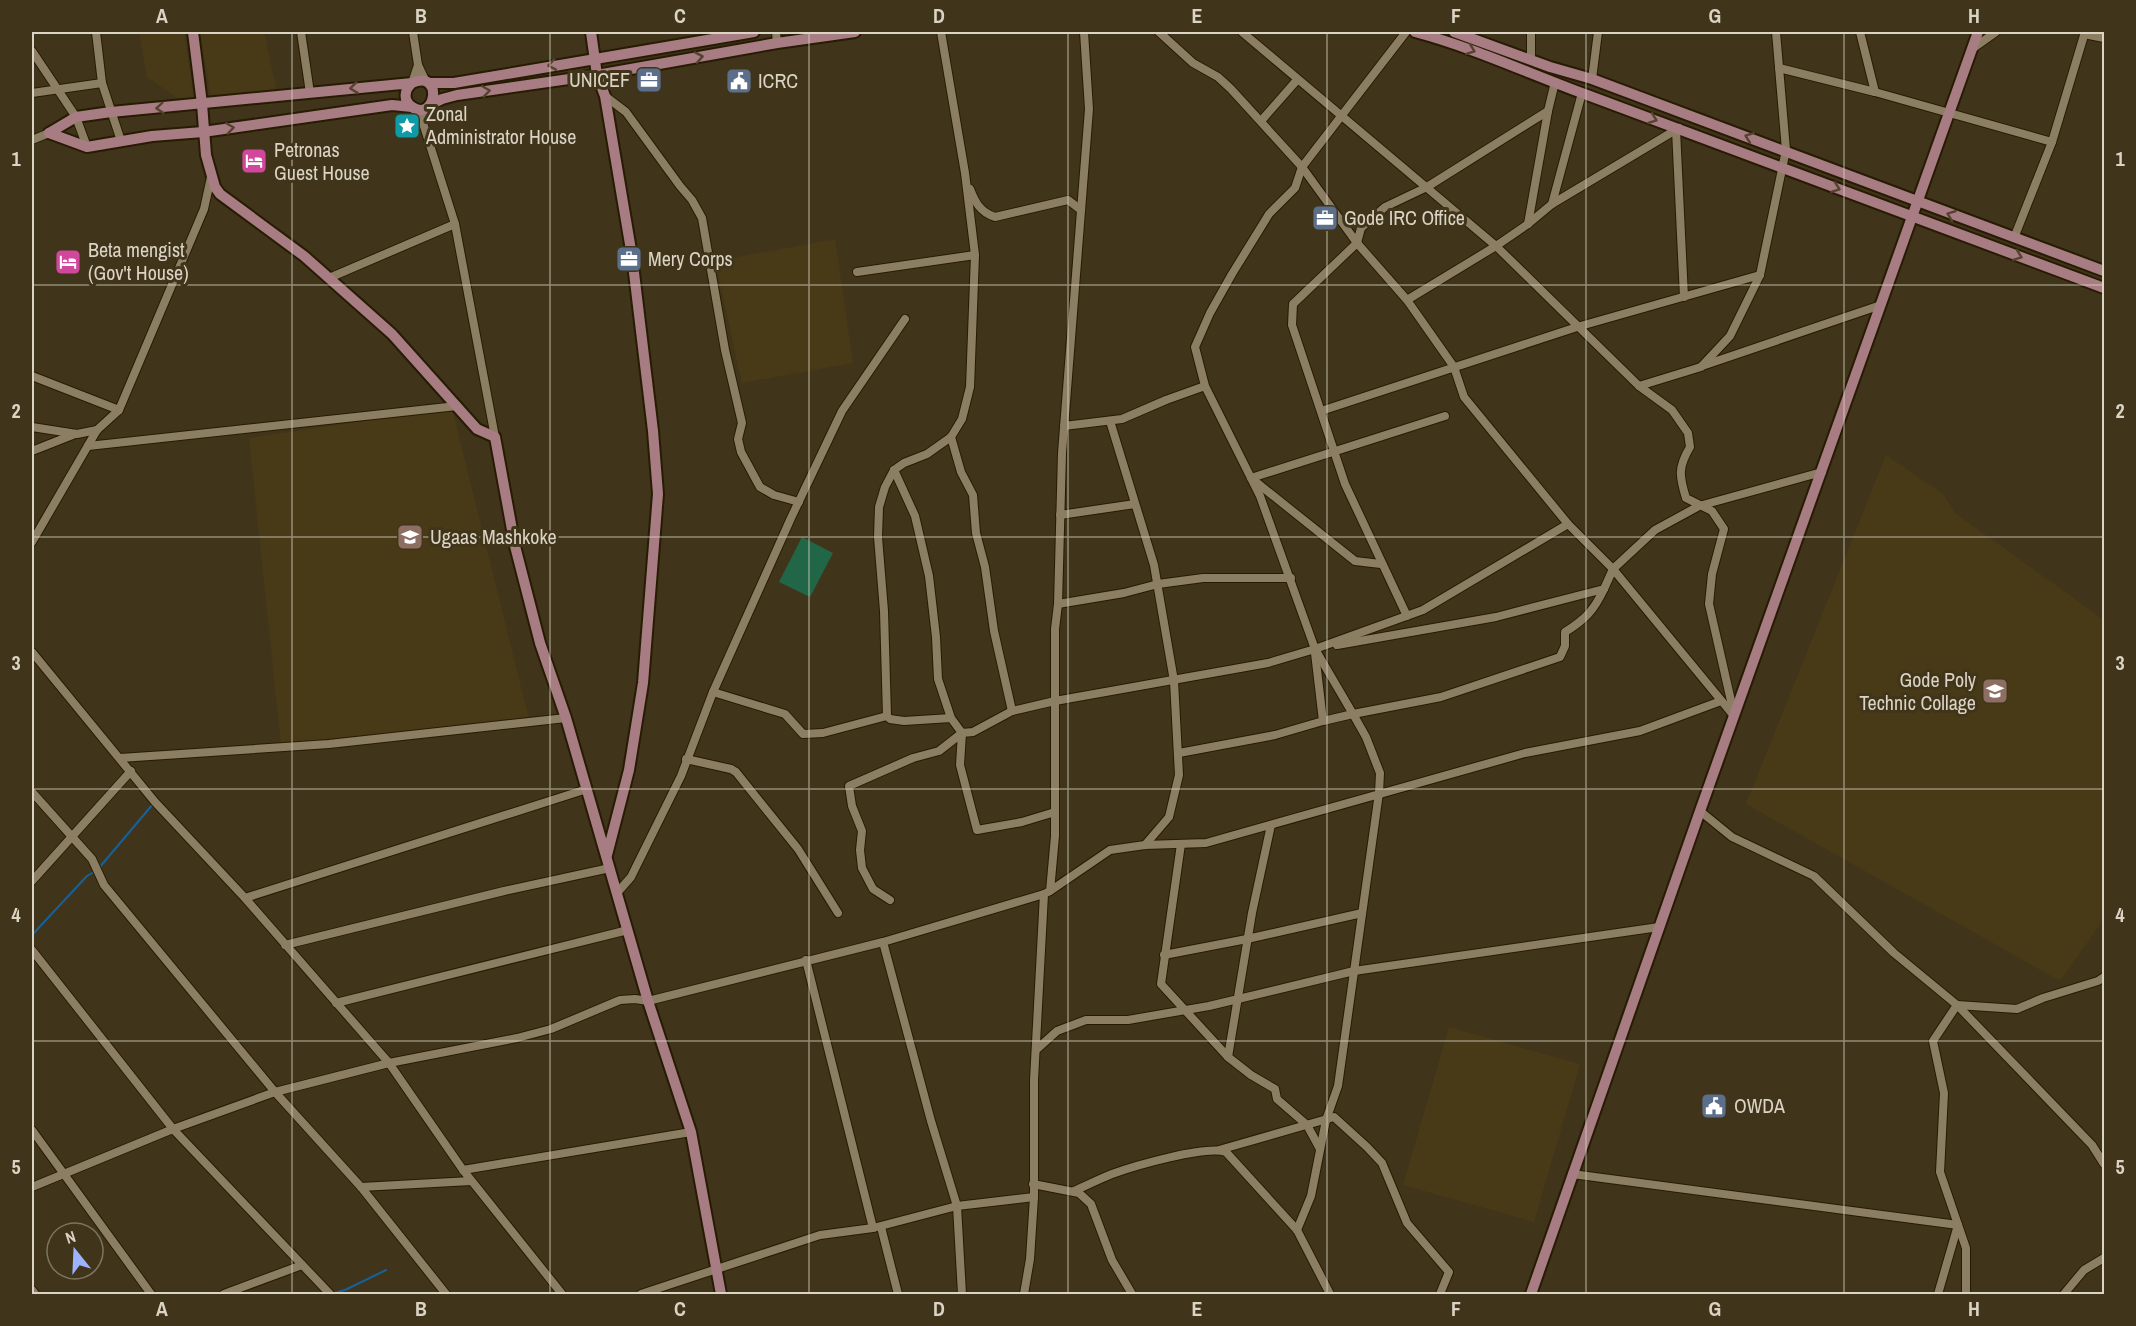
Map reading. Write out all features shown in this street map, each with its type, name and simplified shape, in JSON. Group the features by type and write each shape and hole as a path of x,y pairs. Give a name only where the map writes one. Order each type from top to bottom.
{"street":[{"path":"96,32 102,83 121,141"},
{"path":"193,32 203,132 211,177 220,194 304,256 329,278 392,334 477,429 495,437"},
{"path":"300,32 310,93"},
{"path":"413,32 418,65 434,91 423,123"},
{"path":"591,32 597,75 605,96 633,256 658,494 643,683 629,770 606,856"},
{"path":"32,140 76,117 412,83 419,80 427,83 454,83 594,57 754,32"},
{"path":"49,133 87,147 152,136 203,132 392,105 421,109 457,95 597,75 777,37 855,32"},
{"path":"941,32 965,173 975,255 970,387 962,419 951,437 927,454 904,463 894,470 885,487 879,507 878,537 884,611 888,716 890,719 904,722 951,718"},
{"path":"1024,1294 1030,1258 1034,1197 1034,1080 1047,893 1055,836 1055,629 1058,604 1064,426 1089,109 1084,32"},
{"path":"1159,32 1193,63 1218,77 1302,167 1357,243 1407,300 1454,367 1464,397 1568,524 1613,569 1735,717"},
{"path":"1242,32 1496,246 1639,386 1672,410 1688,434 1690,447 1681,463 1680,480 1686,498 1712,511 1724,529 1712,574 1709,604 1735,717"},
{"path":"1297,1230 1311,1196 1326,1119 1338,1086 1380,773 1366,737 1315,649 1260,496 1205,386 1195,347 1232,274 1269,214 1295,188 1302,167 1406,32"},
{"path":"1415,32 1443,39 2104,288"},
{"path":"1456,32 1785,150 2014,238 2103,267"},
{"path":"1531,32 1531,60"},
{"path":"1592,79 1598,32"},
{"path":"1701,367 1730,336 1760,275 1785,150 1776,32"},
{"path":"1860,32 1875,92"},
{"path":"1531,1294 1700,811 1978,32"},
{"path":"1972,49 1996,32"},
{"path":"2014,238 2052,142 2084,32 2104,38"},
{"path":"658,47 662,63"},
{"path":"32,51 76,117 87,147"},
{"path":"418,65 405,96 423,123 455,224 514,546 540,642 566,718 648,1001 691,1132 722,1294"},
{"path":"1528,224 1548,111 1550,67"},
{"path":"1779,68 1875,92 2052,142"},
{"path":"1261,121 1297,80"},
{"path":"32,93 102,83"},
{"path":"1611,103 1616,88"},
{"path":"1552,204 1582,93"},
{"path":"605,96 626,112 692,200 702,218 725,350 742,423 738,439 741,452 760,487 774,495 799,502"},
{"path":"1407,616 1345,484 1292,325 1293,304 1357,243 1361,228 1385,207 1426,188 1548,111"},
{"path":"1407,300 1496,246 1552,204 1677,129"},
{"path":"1677,129 1684,297"},
{"path":"965,173 976,204 987,214 995,217 1068,200 1081,210"},
{"path":"32,542 97,430 119,410 204,209 211,177"},
{"path":"329,278 455,224"},
{"path":"857,272 975,255"},
{"path":"1321,411 1577,327 1760,275"},
{"path":"1639,386 1881,305"},
{"path":"617,893 631,877 681,776 713,692 842,411 905,320"},
{"path":"32,376 119,410"},
{"path":"1064,426 1122,419 1205,386"},
{"path":"88,446 457,406"},
{"path":"1251,478 1445,416"},
{"path":"1110,421 1154,565 1174,681 1179,775 1169,817 1146,845"},
{"path":"32,427 76,434"},
{"path":"32,451 76,434 97,430"},
{"path":"951,437 961,472 973,495 976,533 985,567 994,631 1012,711"},
{"path":"894,470 915,516 929,576 938,679 951,718 962,733 960,765 977,830 1022,822 1055,812"},
{"path":"1179,753 1275,735 1353,714 1441,697 1560,657 1565,632 1580,623 1594,609 1613,569 1655,530 1699,506 1822,472"},
{"path":"1251,478 1354,561 1381,564"},
{"path":"1060,514 1135,504"},
{"path":"890,900 873,889 862,868 860,850 862,831 852,806 849,786 913,758 939,751 962,733 973,732 1012,711 1055,701 1268,663 1407,616 1423,610 1568,524"},
{"path":"1058,604 1124,594 1158,584 1203,578 1291,578"},
{"path":"1315,649 1496,617 1604,589"},
{"path":"1315,649 1323,721"},
{"path":"32,652 155,802 245,898 389,1063 463,1170 562,1294"},
{"path":"713,692 785,714 803,734 823,733 888,716"},
{"path":"32,1187 174,1129 275,1092 389,1063 517,1038 551,1029 620,1000 648,1001 883,942 1047,893 1110,850 1146,845 1206,843 1525,753 1640,731 1721,701"},
{"path":"120,758 329,744 566,718"},
{"path":"686,759 736,772 770,811 798,849 838,913"},
{"path":"32,881 131,771"},
{"path":"245,898 587,789"},
{"path":"32,792 92,859 104,885 275,1092 361,1187 446,1294"},
{"path":"1700,811 1732,837 1814,876 1894,953 1957,1005 2092,1145 2104,1164"},
{"path":"1228,1057 1247,939 1271,825"},
{"path":"1181,844 1161,984 1228,1057 1251,1075 1275,1089 1277,1100 1307,1125 1320,1150"},
{"path":"285,945 504,891 610,868"},
{"path":"1164,955 1362,913"},
{"path":"1037,1049 1057,1031 1086,1020 1128,1020 1237,999 1354,971 1659,927"},
{"path":"336,1003 628,930"},
{"path":"883,942 931,1121 957,1206 962,1294"},
{"path":"32,950 174,1129 330,1294"},
{"path":"806,960 877,1228 898,1294"},
{"path":"1957,1005 2017,1009 2104,977"},
{"path":"1957,1005 1933,1041 1944,1094 1940,1172 1966,1248 1966,1294"},
{"path":"1074,1191 1112,1174 1175,1156 1219,1150 1334,1117 1367,1146 1382,1163 1407,1222 1449,1272 1440,1294"},
{"path":"32,1131 151,1294"},
{"path":"463,1170 691,1132"},
{"path":"1219,1150 1226,1152 1241,1167 1297,1230 1330,1294"},
{"path":"1572,1174 1958,1225"},
{"path":"361,1187 471,1180"},
{"path":"1033,1184 1074,1191 1091,1204 1112,1260 1132,1294"},
{"path":"641,1294 820,1235 877,1228 957,1206 1034,1197"},
{"path":"1938,1294 1958,1225"},
{"path":"2064,1294 2084,1270 2104,1258"},
{"path":"224,1294 302,1264"},
{"path":"32,1290 35,1294"}],"shaded area":[{"path":"139,32 184,32 196,111 147,77"},
{"path":"200,32 264,32 278,97 212,104"},
{"path":"835,239 853,363 742,383 715,261"},
{"path":"452,408 529,719 281,744 249,438"},
{"path":"1886,455 1943,494 1955,513 2104,620 2104,919 2060,981 1746,804"},
{"path":"1449,1027 1580,1064 1534,1222 1403,1185"}],"green space":[{"path":"802,537 833,553 810,597 779,582"}],"waterway":[{"path":"99,868 153,804"},
{"path":"32,935 87,876 94,872"},
{"path":"331,1294 345,1290 386,1270"}],"place":[{"name":"UNICEF","path":"649,80"},
{"name":"ICRC","path":"739,81"},
{"name":"Zonal Administrator House","path":"407,126"},
{"name":"Petronas Guest House","path":"254,161"},
{"name":"Gode IRC Office","path":"1325,218"},
{"name":"Mery Corps","path":"629,259"},
{"name":"Beta mengist (Gov't House)","path":"68,262"},
{"name":"Ugaas Mashkoke","path":"410,537"},
{"name":"Gode Poly Technic Collage","path":"1995,691"},
{"name":"OWDA","path":"1714,1106"}]}
